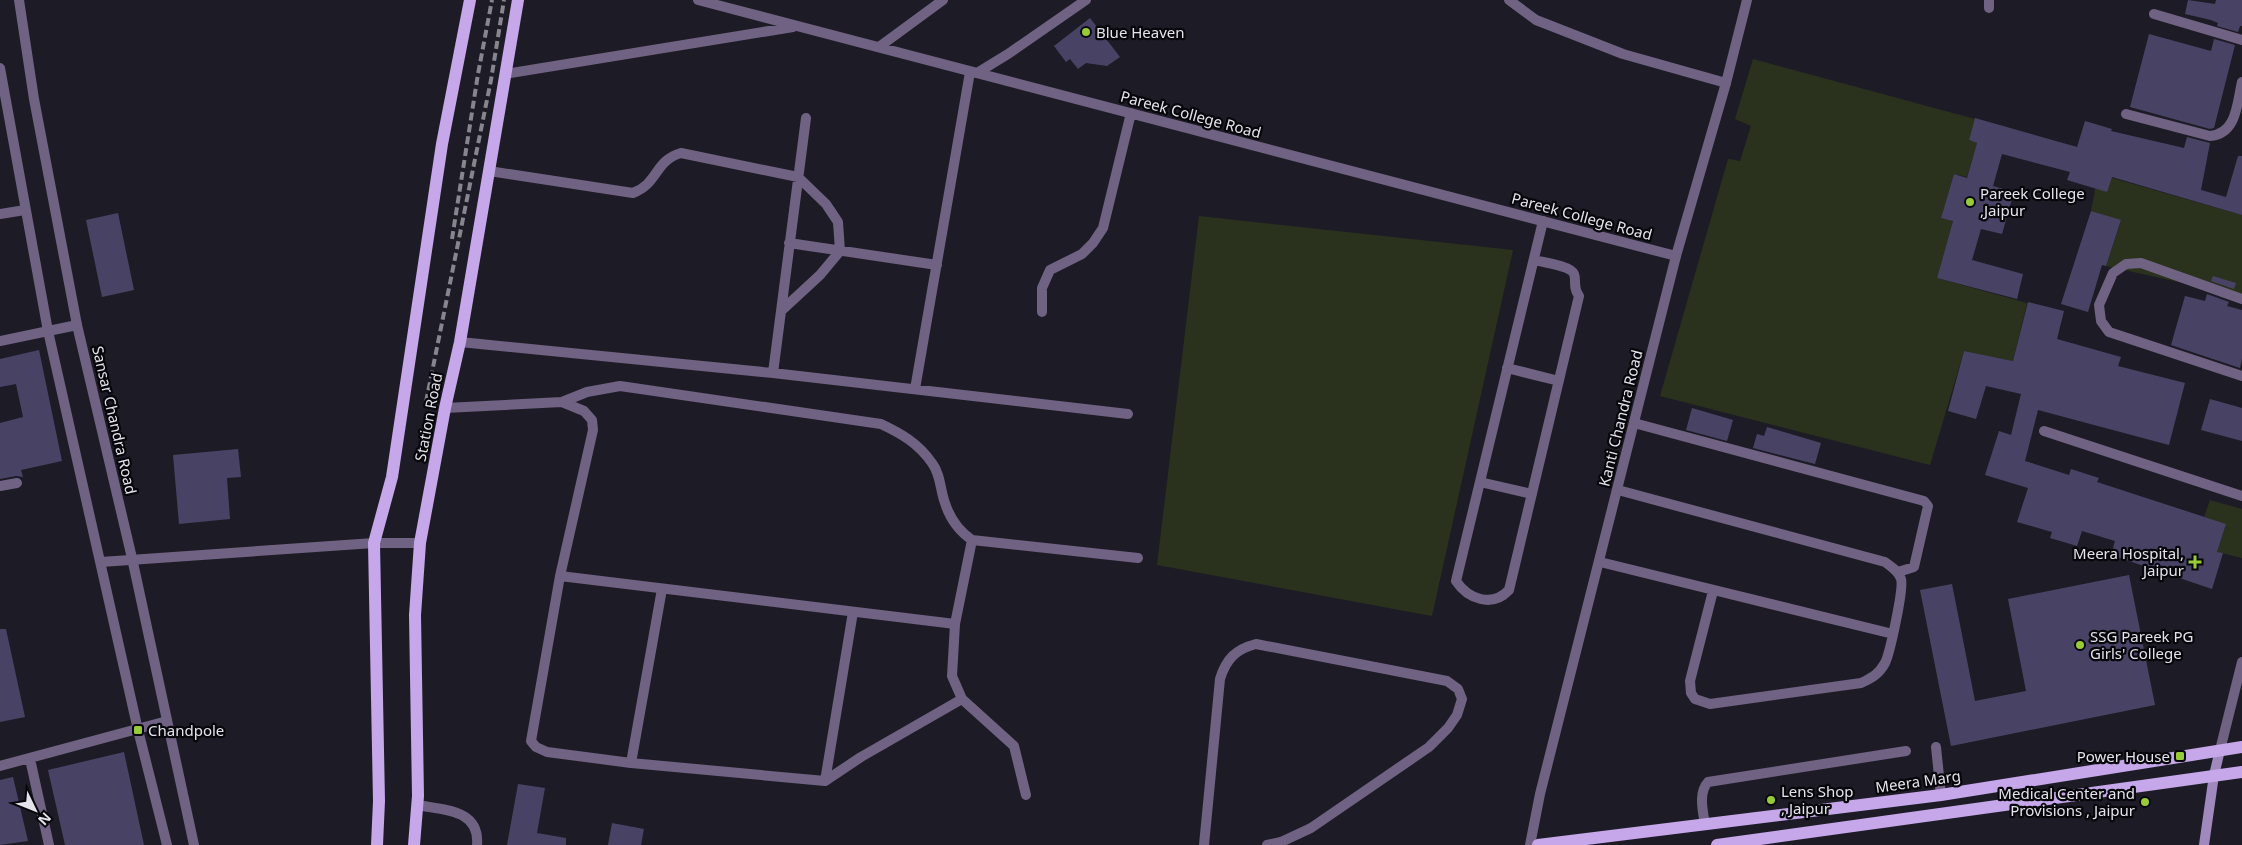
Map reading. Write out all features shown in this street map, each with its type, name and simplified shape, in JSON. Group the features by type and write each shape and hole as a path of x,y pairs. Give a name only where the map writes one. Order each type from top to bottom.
{"main road":[{"path":"378,845 379,801 374,543 392,477 442,144 470,0"},
{"name":"Station Road","path":"414,845 417,805 415,615 420,543 445,408 460,342 518,0"},
{"name":"Meera Marg","path":"1538,845 1941,795 2242,747"},
{"path":"2204,845 2214,775 2220,750"},
{"path":"1717,845 1761,842 2242,772"}],"street":[{"name":"Sansar Chandra Road","path":"19,0 34,99 77,325 132,558 194,845"},
{"name":"Pareek College Road","path":"698,0 1676,256"},
{"path":"878,47 943,0"},
{"path":"915,389 974,72 1008,54 1086,0"},
{"path":"1509,0 1536,20 1614,50 1726,83"},
{"name":"Kanti Chandra Road","path":"1530,845 1540,794 1676,256 1726,83 1747,0"},
{"path":"2154,14 2242,40"},
{"path":"505,74 798,26"},
{"path":"0,68 48,331 138,730 167,845"},
{"path":"2126,114 2210,136 2217,136 2232,124 2242,82"},
{"path":"1042,312 1042,288 1050,270 1082,254 1093,243 1103,228 1131,114"},
{"path":"773,373 806,118"},
{"path":"489,171 633,193 642,190 652,181 662,162 670,156 680,153 798,176 826,204 838,222 840,251 820,275 781,311"},
{"path":"0,214 25,210"},
{"path":"1534,260 1569,268 1574,274 1575,291 1580,296 1509,590 1503,597 1493,600 1473,597 1463,592 1456,581 1543,221"},
{"path":"789,243 937,265"},
{"path":"2242,299 2141,263 2126,264 2113,273 2099,305 2101,321 2109,332 2242,376"},
{"path":"0,341 77,325"},
{"path":"460,342 773,373 1128,414"},
{"path":"1508,368 1559,380"},
{"path":"445,408 562,402 587,392 620,386 881,424 907,436 933,464 941,484 945,504 960,532 972,540 1138,558"},
{"path":"562,402 584,411 592,420 593,430 560,576 531,741 536,747 547,752 631,763 825,781 861,757 962,699"},
{"path":"1634,423 1924,501 1928,506 1914,567 1898,572"},
{"path":"2044,431 2242,496"},
{"path":"0,486 17,482"},
{"path":"1480,482 1532,494"},
{"path":"1618,490 1885,562 1898,572 1902,581 1893,634 1885,663 1876,676 1861,683 1710,704 1695,700 1691,693 1690,682 1713,591"},
{"path":"972,540 955,624 952,676 962,699 1014,746 1026,796"},
{"path":"101,562 132,558 374,543 420,543"},
{"path":"1600,562 1893,634"},
{"path":"560,576 955,624"},
{"path":"631,763 662,589"},
{"path":"825,781 853,612"},
{"path":"1204,845 1220,679 1228,660 1233,654 1244,647 1256,644 1438,679 1447,681 1458,689 1462,699 1457,715 1448,728 1429,747 1311,828 1281,842 1267,845"},
{"path":"2220,750 2242,662"},
{"path":"0,766 167,721"},
{"path":"1936,747 1941,795"},
{"path":"1705,825 1702,798 1704,787 1708,782 1906,751"},
{"path":"30,758 49,845"},
{"path":"417,805 459,813 472,820 478,836 477,845"}],"green space":[{"path":"1753,59 1975,119 1969,140 1977,143 1967,177 1954,174 1941,218 1953,221 1937,278 2027,303 2013,361 1964,351 1930,465 1660,396 1728,159 1740,161 1751,126 1735,119"},
{"path":"2098,174 2242,215 2242,296 2106,266 2121,221 2091,211"},
{"path":"1199,216 1513,250 1432,616 1157,565"},
{"path":"2210,500 2242,509 2242,558 2217,552 2226,524 2204,517"}],"building":[{"path":"2188,0 2215,4 2216,0 2242,0 2242,26 2240,26 2238,32 2217,26 2218,23 2211,20 2185,14"},
{"name":"Blue Heaven","path":"1090,18 1120,57 1107,66 1086,63 1078,69 1070,59 1066,62 1054,46"},
{"path":"2149,34 2211,51 2214,39 2235,45 2214,128 2210,129 2130,107"},
{"path":"1975,118 2077,147 2085,121 2112,129 2111,131 2184,148 2187,137 2210,143 2201,190 2226,197 2238,156 2242,156 2242,215 2112,177 2107,192 2067,180 2070,172 2002,154 1993,186 2014,192 2002,234 1981,229 1972,260 2023,274 2017,299 1937,278 1953,221 1941,218 1954,174 1967,178 1977,143 1969,140"},
{"path":"2091,211 2121,220 2106,266 2102,265 2088,312 2061,304"},
{"path":"118,213 134,290 102,297 86,220"},
{"path":"2213,276 2236,283 2234,289 2211,281"},
{"path":"2207,294 2229,302 2227,306 2242,310 2242,359 2240,368 2171,345 2185,296 2205,301"},
{"path":"2028,302 2064,311 2057,339 2121,357 2118,366 2185,383 2169,445 2038,410 2025,461 2069,475 2071,469 2099,478 2097,482 2226,524 2217,552 2223,553 2212,589 2111,555 2115,541 2082,531 2077,546 2050,538 2052,532 2017,522 2028,488 1985,475 1999,431 2011,435 2021,394 1986,386 1976,419 1948,411 1964,351 2013,361"},
{"path":"39,350 62,461 21,470 23,477 16,476 0,479 0,423 23,417 16,384 0,387 0,359"},
{"path":"2210,399 2242,408 2242,441 2201,430"},
{"path":"1692,408 1733,420 1727,441 1686,430"},
{"path":"1767,427 1821,443 1815,464 1753,448 1757,434 1764,436"},
{"path":"238,449 241,477 227,478 230,519 179,524 173,455"},
{"name":"SSG Pareek PG Girls' College","path":"2129,575 2155,705 1951,746 1920,590 1952,584 1975,701 2026,691 2008,599"},
{"path":"0,629 6,629 25,717 0,722"},
{"path":"124,752 144,845 65,845 48,770"},
{"path":"13,777 28,841 0,845 0,780"},
{"path":"518,784 545,788 537,833 566,838 566,845 507,845"},
{"path":"612,823 644,829 641,845 608,845"}],"railway":[{"path":"452,239 478,74 492,0"},
{"path":"426,402 491,80 504,0"}],"place":[{"name":"Blue Heaven","path":"1086,32"},
{"name":"Pareek College ,Jaipur","path":"1970,202"},
{"name":"Meera Hospital, Jaipur","path":"2195,562"},
{"name":"SSG Pareek PG Girls' College","path":"2080,645"},
{"name":"Chandpole","path":"138,730"},
{"name":"Power House","path":"2180,756"},
{"name":"Lens Shop , Jaipur","path":"1771,800"},
{"name":"Medical Center and Provisions , Jaipur","path":"2145,802"}]}
